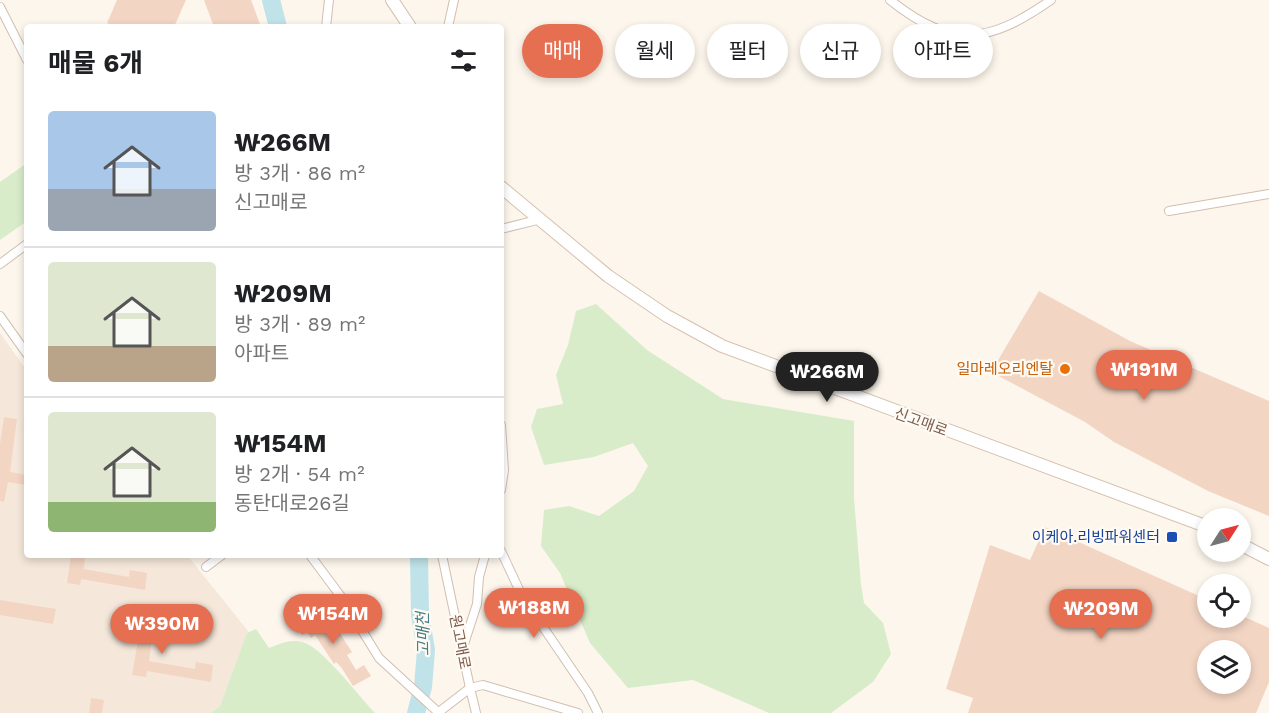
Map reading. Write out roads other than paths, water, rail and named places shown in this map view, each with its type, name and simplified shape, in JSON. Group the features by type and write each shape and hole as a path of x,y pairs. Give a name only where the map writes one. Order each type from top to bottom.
{"street":[{"path":"326,24 329,0"},
{"path":"392,0 408,24"},
{"path":"449,24 454,0"},
{"path":"890,0 925,26 964,36 984,34 1004,27 1051,0"},
{"path":"0,7 24,54"},
{"name":"신고매로","path":"504,191 608,276 667,316 722,346 1197,523"},
{"path":"1169,211 1269,194"},
{"path":"504,228 537,220"},
{"path":"0,264 24,246"},
{"path":"0,316 24,350"},
{"path":"1251,550 1269,560"},
{"path":"504,557 522,596 588,693 598,713"},
{"path":"206,567 218,558"},
{"path":"312,558 342,598 379,658 403,682 437,711 470,688 476,713"},
{"name":"원고매로","path":"443,558 470,688 483,685 578,713"},
{"path":"461,653 477,604 479,577 484,558"}],"waterway":[{"name":"고매천","path":"271,0 277,24"},
{"name":"고매천","path":"416,713 423,687 426,650 420,615 419,558"}],"place":[{"name":"일마레오리엔탈","path":"1065,369"},
{"name":"이케아.리빙파워센터","path":"1172,537"}]}
